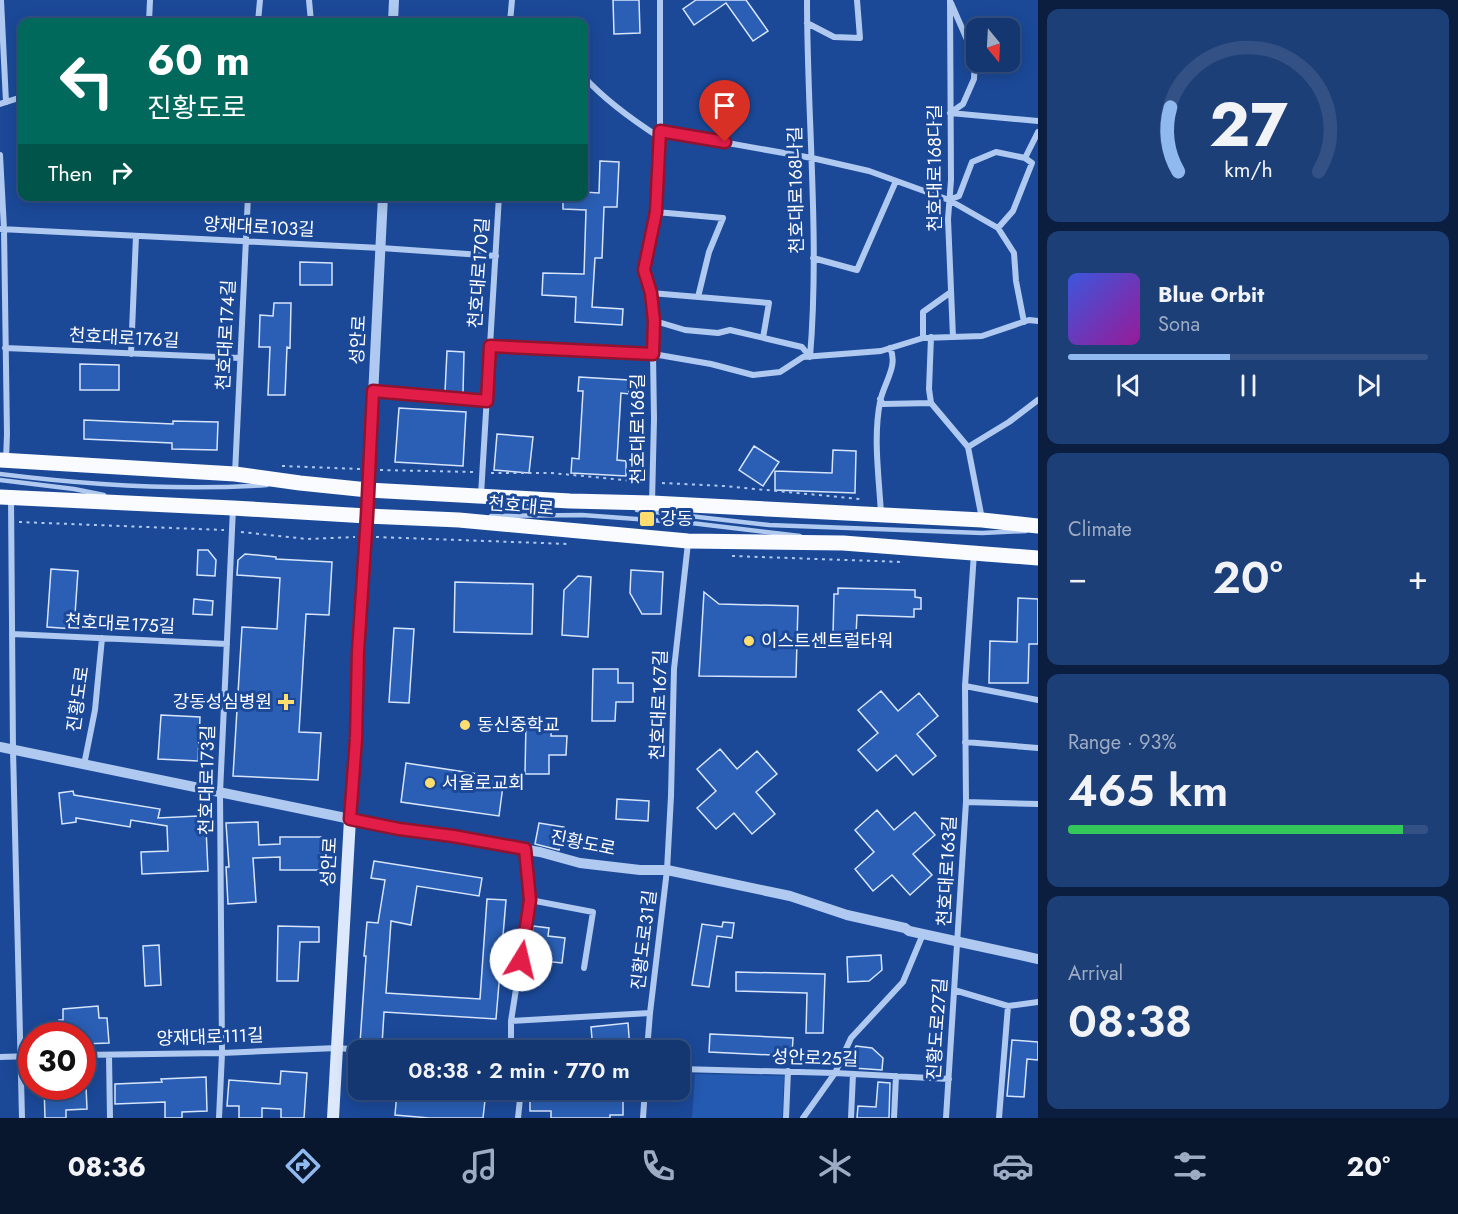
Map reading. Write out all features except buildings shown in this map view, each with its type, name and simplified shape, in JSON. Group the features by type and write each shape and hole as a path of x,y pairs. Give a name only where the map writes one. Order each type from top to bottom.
{"main road":[{"name":"천호대로","path":"2,465 235,474 368,490 570,501 881,508 1038,526"},
{"name":"천호대로","path":"6,497 459,520 688,541 843,543 1038,558"},
{"name":"성안로","path":"333,1118 367,516"}],"street":[{"path":"1,0 3,104 18,98"},
{"path":"149,18 150,0"},
{"path":"258,18 260,0"},
{"path":"309,0 311,18"},
{"path":"393,18 394,0"},
{"path":"510,18 512,0"},
{"name":"천호대로168길","path":"652,503 654,321 651,293 644,270 656,212 660,0"},
{"name":"천호대로168나길","path":"807,0 814,312 810,357"},
{"path":"807,23 834,37 860,38 858,0"},
{"path":"950,0 975,58 974,79 963,104 950,113"},
{"name":"천호대로168다길","path":"950,0 948,219 953,337"},
{"path":"588,82 598,93 627,116 659,134 812,158 869,171 949,200 998,228 1014,253 1016,281 1024,322"},
{"path":"950,113 1038,121"},
{"path":"1025,158 1038,132"},
{"path":"949,200 959,196 972,162 981,157 996,152 1025,158 1032,163 1013,211 998,228"},
{"path":"0,155 7,434 2,465"},
{"path":"813,258 857,270 896,181"},
{"name":"천호대로174길","path":"235,474 248,201"},
{"name":"성안로","path":"367,516 382,201"},
{"name":"천호대로170길","path":"482,496 499,201"},
{"path":"656,212 723,218 709,252 699,297"},
{"name":"양재대로103길","path":"2,229 381,248"},
{"path":"131,354 136,236"},
{"path":"381,248 496,256"},
{"path":"923,338 923,312 951,292"},
{"path":"651,293 769,303 763,338"},
{"path":"653,354 711,364 753,375 780,372 803,357 881,351 931,337 982,336 1029,320 1038,321"},
{"path":"654,321 685,330 718,333 730,330 802,347 810,357"},
{"path":"931,337 929,389 931,403 968,447 982,520"},
{"name":"천호대로168길","path":"490,346 653,354"},
{"name":"천호대로176길","path":"5,348 240,358"},
{"path":"881,508 876,428 880,399 892,367 893,355 890,348"},
{"path":"373,391 487,401"},
{"path":"880,399 883,404 931,403"},
{"path":"968,447 1009,422 1038,400"},
{"path":"6,497 12,522 13,750 19,1022"},
{"name":"천호대로173길","path":"219,1118 222,1053 220,793 233,508"},
{"name":"천호대로167길","path":"667,870 674,669 688,541"},
{"name":"천호대로163길","path":"958,941 966,802 965,686 974,553"},
{"name":"천호대로175길","path":"12,634 227,644"},
{"name":"진황도로","path":"84,765 95,710 102,638"},
{"path":"965,686 1038,700"},
{"path":"965,742 1038,748"},
{"name":"진황도로","path":"0,747 399,829 525,849 580,863 640,870 667,870 790,896 847,915 905,928 909,931 1038,959"},
{"name":"천호대로163길","path":"966,802 1038,804"},
{"path":"511,1040 512,1021 530,900 525,849"},
{"name":"진황도로31길","path":"648,1040 667,870"},
{"path":"530,900 593,912 584,968"},
{"path":"803,1118 835,1072 851,1038 903,982 923,934"},
{"name":"진황도로27길","path":"946,1118 958,941"},
{"path":"954,990 1008,1006 1038,1002"},
{"path":"999,1118 1008,1006"},
{"name":"진황도로31길","path":"512,1021 650,1013"},
{"path":"337,1048 348,1049"},
{"name":"양재대로111길","path":"96,1055 337,1048"},
{"path":"109,1055 110,1118"},
{"path":"0,1057 18,1056"},
{"name":"성안로25길","path":"690,1069 835,1072 949,1079"},
{"path":"786,1118 788,1071"},
{"path":"850,1118 853,1074"},
{"path":"894,1118 896,1076"},
{"path":"21,1100 22,1118"},
{"path":"518,1118 520,1100"},
{"path":"643,1118 644,1100"}],"lane":[{"path":"2,465 54,481 152,487 234,487 300,483"},
{"path":"0,480 74,489 149,504"},
{"path":"570,501 769,525 982,533 1038,531"},
{"path":"459,520 500,515 582,515 780,532 843,543"}],"path":[{"path":"280,466 552,473 631,482 724,486 881,508"},
{"path":"12,522 232,531 307,539 365,537 577,545"},
{"path":"728,555 903,562"}],"shaded area":[{"path":"695,1074 784,1076 782,1118 692,1118"}],"place":[{"name":"강동","path":"647,519"},
{"name":"이스트센트럴타워","path":"749,641"},
{"name":"강동성심병원","path":"286,702"},
{"name":"동신중학교","path":"465,725"},
{"name":"서울로교회","path":"430,783"}],"route":[{"path":"521,960 530,900 525,849 350,819 373,391 487,401 490,346 653,354 654,321 651,293 644,270 656,212 660,131 725,142"}]}
